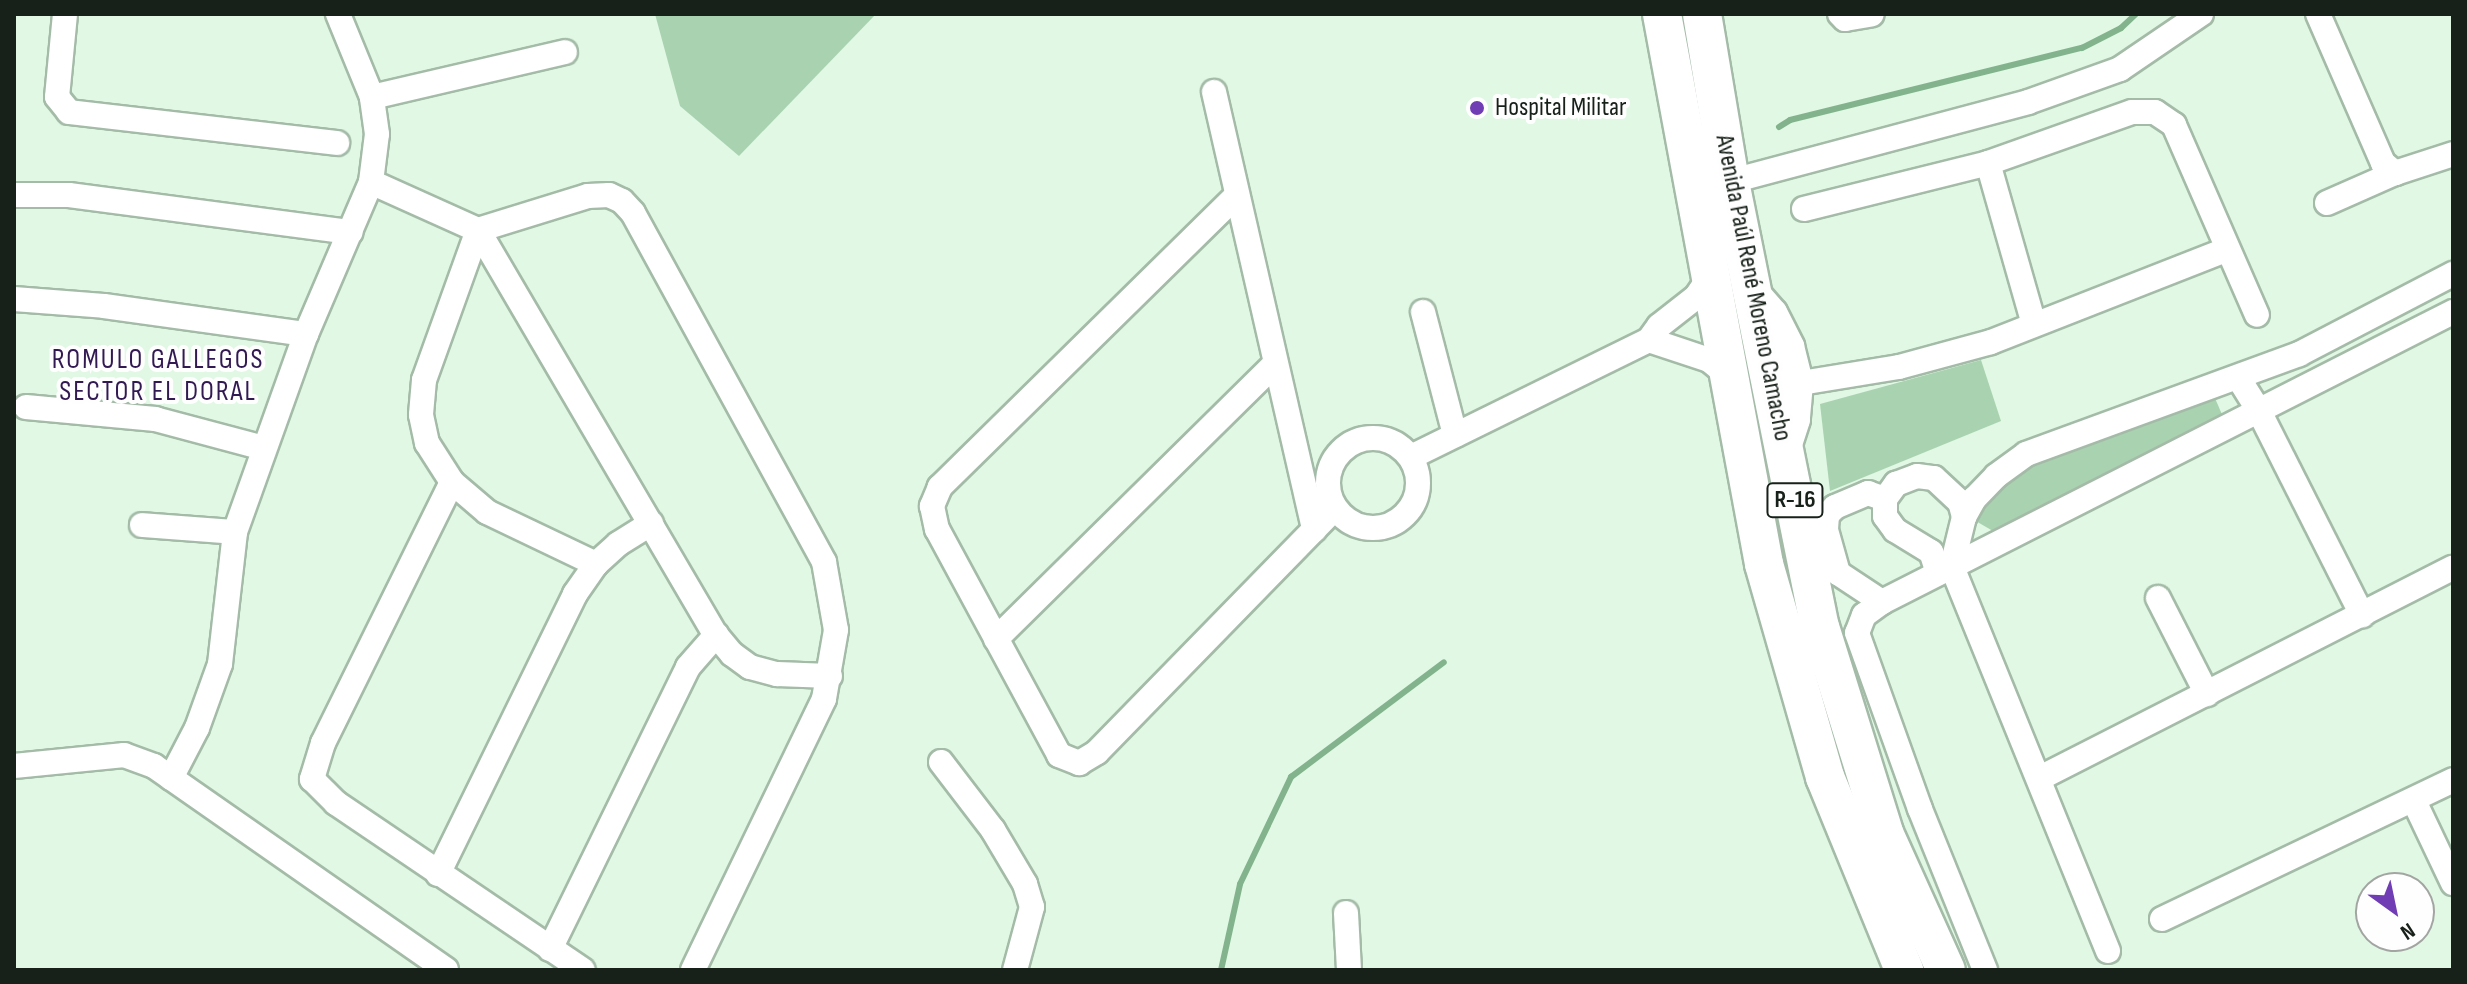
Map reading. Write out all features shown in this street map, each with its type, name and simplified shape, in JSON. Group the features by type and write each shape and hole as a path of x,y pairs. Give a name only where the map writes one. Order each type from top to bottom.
{"main road":[{"name":"Avenida Paúl René Moreno Camacho","path":"1662,14 1764,564 1825,777 1904,970"},
{"name":"Avenida Paúl René Moreno Camacho","path":"1702,14 1730,182 1786,456 1823,574 1820,627 1884,833 1946,970"}],"street":[{"path":"65,14 57,97 69,112 337,143"},
{"path":"171,778 197,728 220,664 235,532 306,334 371,182 377,134 372,97 338,14"},
{"path":"1840,14 1845,19 1872,14"},
{"path":"1693,189 1730,182 2028,102 2120,69 2201,14"},
{"path":"2318,14 2383,163 2395,173"},
{"path":"372,97 565,52"},
{"path":"1214,92 1314,530"},
{"path":"1804,209 1988,163 2132,112 2155,112 2174,125 2257,315"},
{"path":"2327,203 2395,173 2453,154"},
{"path":"1988,163 2034,324"},
{"path":"371,182 478,230 716,635 732,654 750,667 777,674 830,676"},
{"path":"14,195 69,195 351,232"},
{"path":"478,230 588,196 609,195 622,201 633,213 824,562 836,630 824,699 693,970"},
{"path":"1237,195 940,487 932,506 937,529 1059,755 1079,763 1097,752 1334,509"},
{"path":"478,230 423,392 421,415 427,443 452,482 487,512 596,564"},
{"path":"1801,383 1899,367 1991,342 2226,250"},
{"path":"1945,570 1964,517 1974,499 1996,476 2026,454 2239,379 2299,354 2453,274"},
{"path":"1411,457 1649,340 1659,326 1696,297 1709,278"},
{"path":"1750,284 1775,312 1792,346 1801,383 1798,420 1786,456"},
{"path":"14,299 104,306 306,334"},
{"path":"1423,312 1455,435"},
{"path":"1985,970 1920,809 1857,633 1864,615 1882,602 2453,312"},
{"path":"1649,340 1709,360 1729,376"},
{"path":"996,639 1274,365"},
{"path":"2239,379 2259,411 2362,615"},
{"path":"26,407 155,419 264,448"},
{"path":"1364,438 1382,438 1398,445 1411,457 1418,474 1418,492 1411,508 1398,521 1381,528 1363,528 1347,521 1334,509 1327,492 1327,474 1334,458 1347,445 1364,438"},
{"path":"1964,517 1960,502 1934,478 1917,476 1896,484 1885,499 1885,516 1895,530 1931,552 1945,570 2040,778 2108,951"},
{"path":"452,482 323,743 312,779 336,803 583,970"},
{"path":"1882,602 1823,574 1827,515 1835,507 1868,493 1885,499"},
{"path":"438,874 575,594 596,564 618,544 651,523"},
{"path":"142,525 235,532"},
{"path":"2040,778 2453,568"},
{"path":"2158,598 2207,694"},
{"path":"550,949 688,667 716,635"},
{"path":"14,766 124,755 154,766 446,970"},
{"path":"941,762 993,830 1025,884 1032,907 1015,970"},
{"path":"2162,919 2453,780"},
{"path":"2414,801 2453,883"},
{"path":"1346,913 1349,970"}],"green space":[{"path":"655,14 876,14 739,156 680,106"},
{"path":"1981,360 2001,421 1830,491 1820,404"},
{"path":"2214,396 2224,419 1993,531 1974,520 1997,486 2020,469"}],"waterway":[{"path":"1779,127 1790,120 2082,48 2121,28 2136,14"},
{"path":"1221,970 1240,884 1291,777 1444,662"}],"place":[{"name":"Hospital Militar","path":"1477,108"}],"district":[{"name":"ROMULO GALLEGOS SECTOR EL DORAL","path":"158,376"}]}
